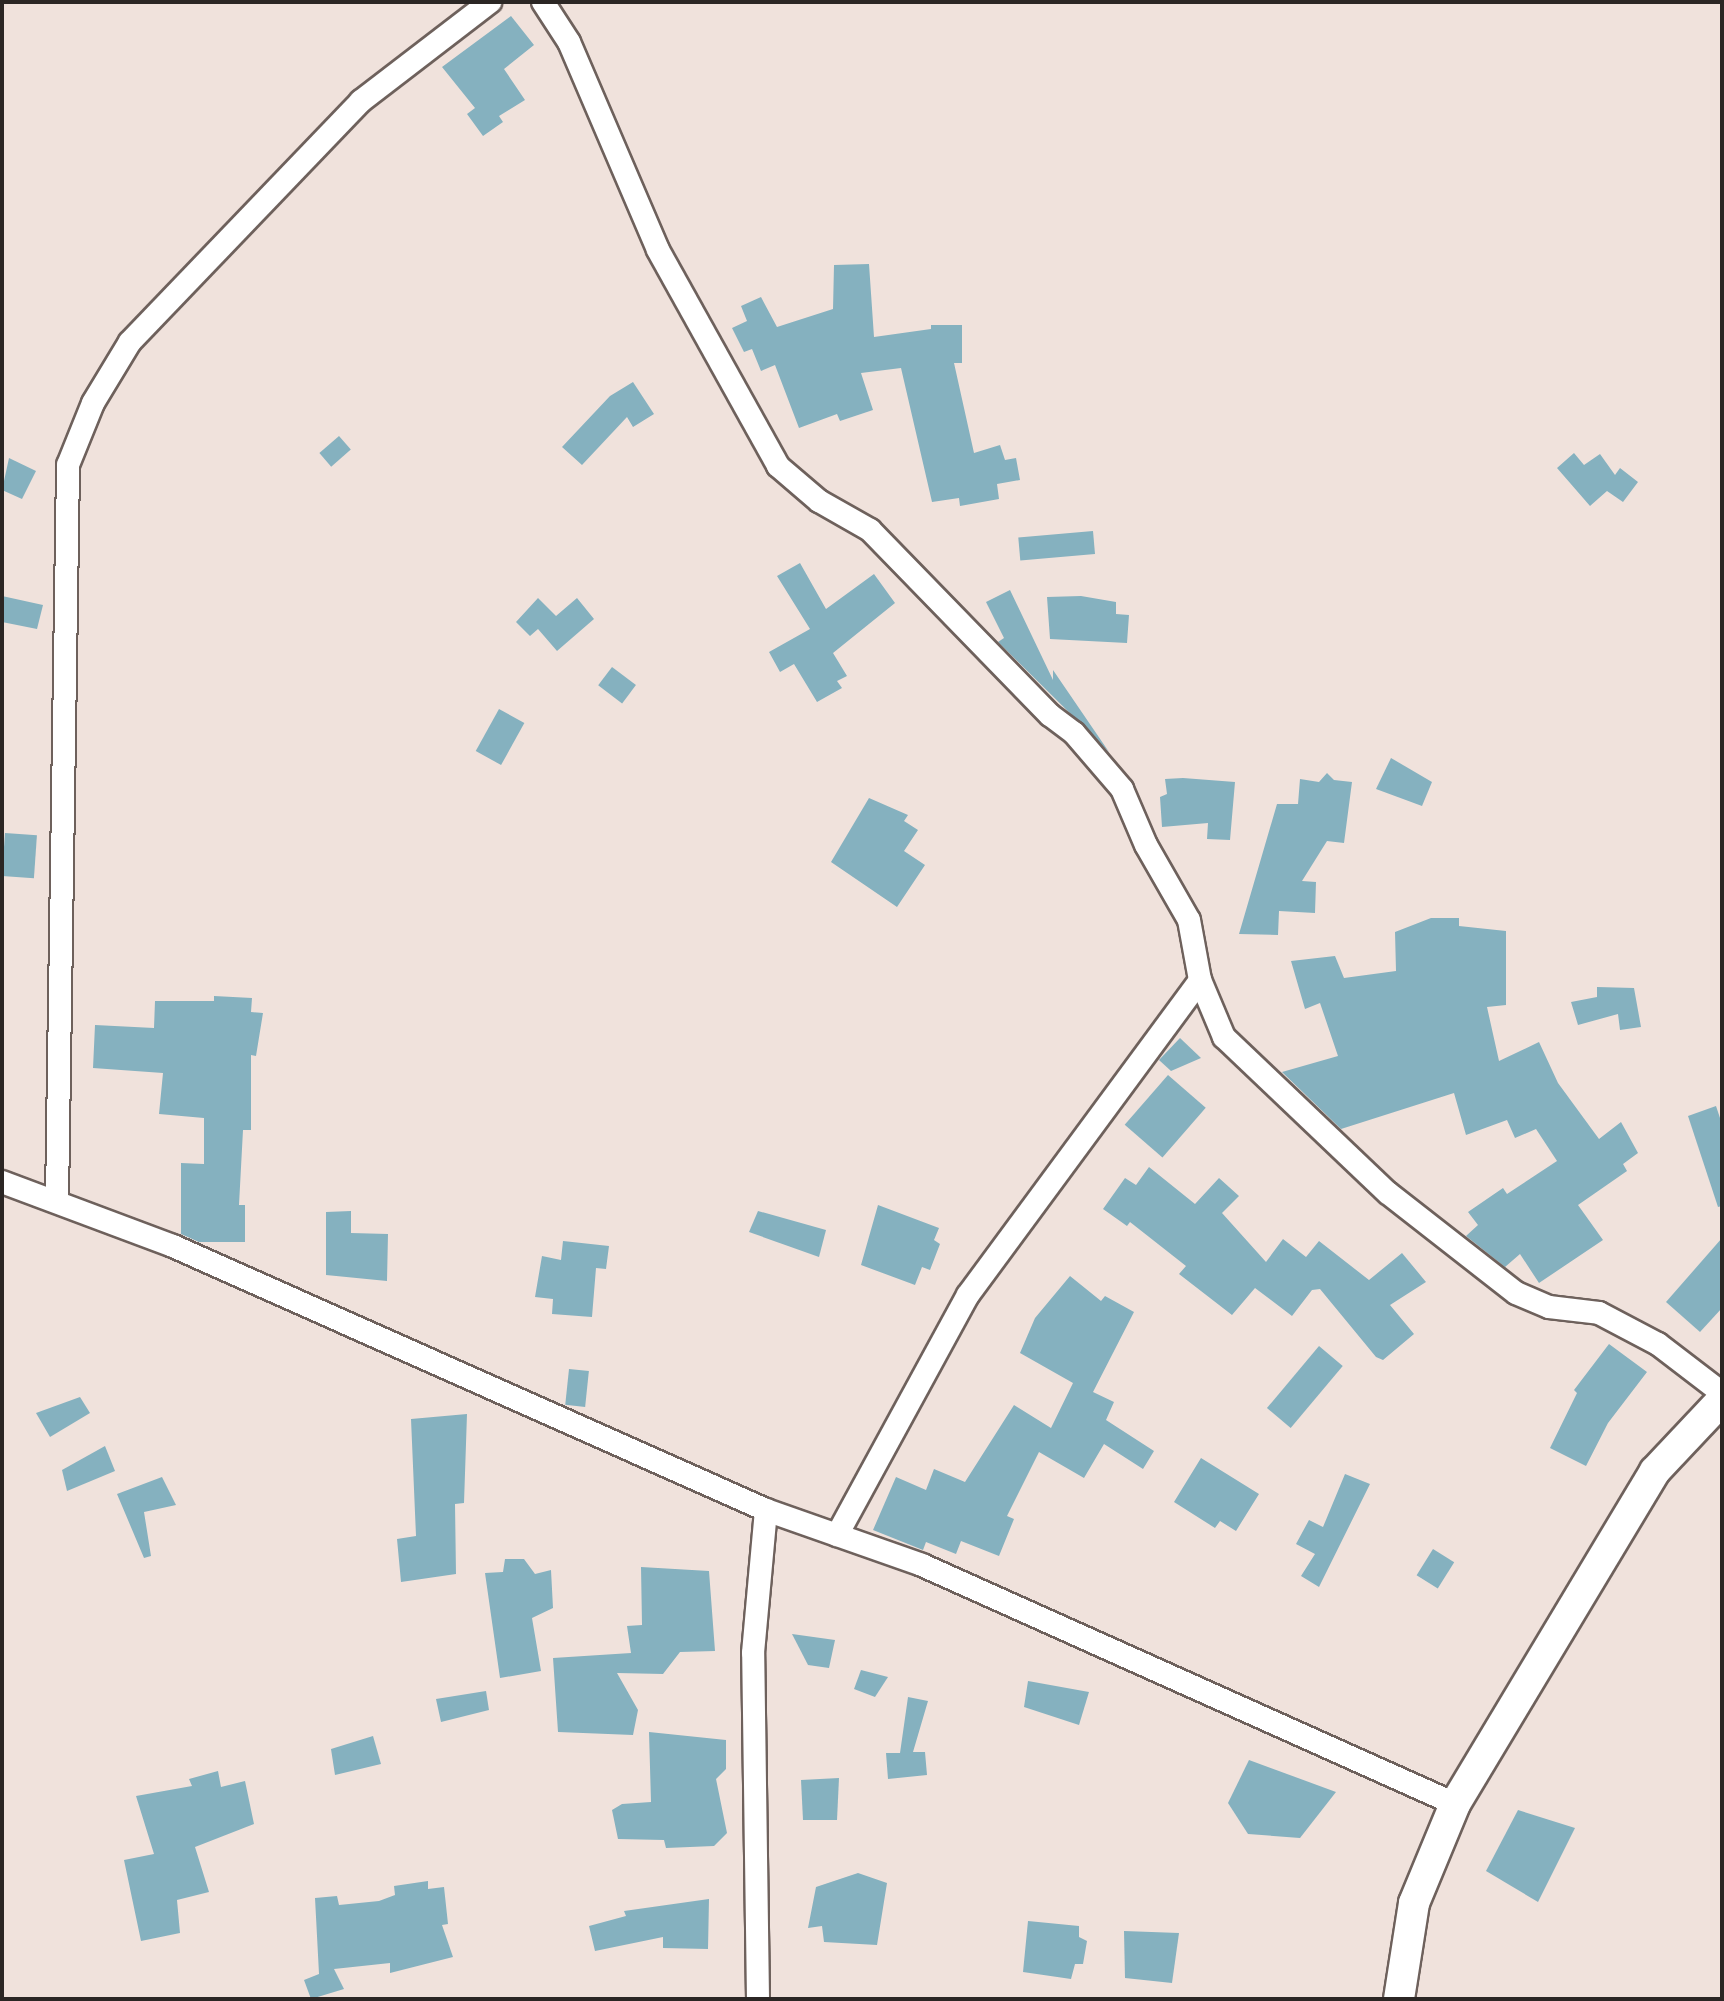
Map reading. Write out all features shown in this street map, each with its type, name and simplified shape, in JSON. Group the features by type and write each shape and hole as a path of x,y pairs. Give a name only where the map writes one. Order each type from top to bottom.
{"main road":[{"path":"1399,1999 1414,1903 1455,1804 1655,1471 1722,1400"}],"street":[{"path":"57,1200 68,465 93,403 130,342 361,101 490,2"},
{"path":"543,2 569,42 658,250 778,466 819,501 870,530 1050,715 1074,733 1122,789 1146,845 1189,920 1200,980 1224,1037 1262,1078 1400,1202 1516,1293 1549,1307 1599,1313 1658,1344 1722,1393"},
{"path":"837,1535 968,1295 1200,980"},
{"path":"2,1182 57,1200 173,1246 766,1510 922,1565 1455,1804"},
{"path":"758,1999 753,1653 766,1510"}],"building":[{"path":"511,16 534,45 504,69 525,100 499,116 503,122 483,136 467,114 475,108 442,67"},
{"path":"869,264 874,337 931,329 931,325 962,325 962,363 954,363 974,453 1000,445 1005,460 1016,458 1020,480 997,484 999,499 960,506 959,498 932,502 901,368 861,373 873,410 840,421 837,414 799,428 775,365 761,371 752,349 744,352 732,328 747,321 741,306 761,297 777,327 833,309 834,265"},
{"path":"633,382 654,414 633,427 627,417 582,465 562,447 610,396"},
{"path":"339,436 351,450 331,467 319,453"},
{"path":"1574,453 1584,465 1600,454 1615,475 1620,468 1638,482 1623,502 1607,491 1590,506 1557,468"},
{"path":"9,458 36,471 22,499 2,490"},
{"path":"1093,531 1095,554 1020,560 1018,538"},
{"path":"800,563 826,609 874,574 895,603 833,653 847,676 837,681 842,688 817,702 794,664 780,672 769,652 810,629 777,576"},
{"path":"1010,590 1053,680 1053,670 1109,752 998,642 1004,638 986,602"},
{"path":"2,596 43,605 37,629 2,622"},
{"path":"1081,596 1116,602 1116,614 1129,615 1127,643 1050,639 1047,597"},
{"path":"538,598 556,616 577,598 594,619 557,651 538,629 530,636 516,622"},
{"path":"612,667 636,685 622,703 598,685"},
{"path":"499,709 524,723 501,765 476,751"},
{"path":"1391,758 1432,782 1422,806 1376,789"},
{"path":"1327,773 1334,780 1352,782 1344,843 1327,841 1302,881 1316,882 1315,913 1279,911 1278,935 1239,934 1277,804 1298,804 1300,779 1319,782"},
{"path":"1165,779 1235,782 1230,840 1207,839 1208,823 1162,827 1160,797 1167,794"},
{"path":"869,798 908,815 904,821 918,830 904,851 925,865 897,907 831,862"},
{"path":"5,833 37,835 34,878 2,876"},
{"path":"1431,918 1459,918 1459,926 1506,931 1506,1005 1487,1007 1499,1061 1539,1042 1558,1083 1599,1139 1621,1122 1638,1153 1623,1164 1627,1171 1578,1205 1603,1240 1539,1283 1520,1254 1505,1267 1466,1236 1478,1225 1468,1212 1503,1188 1507,1194 1557,1161 1536,1129 1515,1138 1507,1120 1466,1135 1454,1093 1341,1129 1282,1072 1338,1056 1320,1003 1305,1009 1291,961 1335,956 1344,978 1396,971 1395,932"},
{"path":"1597,987 1634,988 1641,1027 1620,1030 1618,1014 1578,1025 1571,1002 1597,997"},
{"path":"214,996 252,998 251,1012 263,1013 256,1056 251,1055 251,1130 243,1130 239,1205 245,1205 245,1242 199,1242 181,1234 181,1163 204,1164 204,1118 159,1114 163,1073 93,1068 95,1025 154,1028 155,1001 214,1001"},
{"path":"1180,1038 1201,1058 1171,1071 1159,1060"},
{"path":"1168,1075 1206,1108 1162,1158 1125,1125"},
{"path":"1716,1106 1722,1124 1722,1206 1718,1207 1688,1116"},
{"path":"1149,1167 1195,1204 1219,1178 1239,1196 1222,1213 1266,1262 1283,1239 1306,1257 1319,1241 1369,1280 1402,1253 1426,1282 1390,1305 1414,1334 1383,1360 1376,1357 1320,1289 1312,1290 1292,1316 1255,1288 1232,1315 1179,1274 1186,1266 1130,1222 1127,1226 1103,1209 1125,1178 1136,1185"},
{"path":"878,1205 939,1228 934,1240 940,1244 930,1270 922,1267 915,1285 861,1265"},
{"path":"351,1211 351,1233 388,1234 387,1281 326,1275 326,1212"},
{"path":"758,1211 826,1230 819,1257 749,1232"},
{"path":"1722,1238 1722,1308 1700,1332 1666,1302"},
{"path":"563,1241 609,1246 606,1269 596,1268 592,1317 552,1314 553,1299 535,1297 542,1256 561,1260"},
{"path":"1070,1276 1101,1301 1105,1296 1134,1312 1093,1392 1114,1402 1106,1420 1154,1451 1143,1469 1104,1444 1084,1478 1039,1452 1007,1516 1014,1519 999,1556 961,1541 956,1554 926,1542 923,1550 873,1530 896,1477 926,1490 934,1469 965,1482 1014,1405 1051,1428 1073,1383 1020,1353 1035,1318"},
{"path":"1609,1344 1647,1372 1608,1423 1586,1466 1550,1448 1577,1393 1574,1390"},
{"path":"1319,1346 1343,1366 1291,1428 1267,1408"},
{"path":"569,1369 589,1371 585,1407 565,1405"},
{"path":"80,1397 90,1413 50,1437 36,1413"},
{"path":"467,1414 464,1503 455,1504 456,1574 401,1582 397,1539 416,1536 411,1419"},
{"path":"105,1446 115,1471 67,1491 62,1470"},
{"path":"1201,1458 1259,1494 1236,1531 1220,1521 1215,1528 1174,1502"},
{"path":"1345,1474 1370,1484 1319,1587 1301,1576 1315,1554 1296,1544 1309,1520 1323,1527"},
{"path":"162,1477 176,1505 144,1512 151,1556 144,1558 117,1494"},
{"path":"1433,1549 1454,1562 1438,1589 1417,1575"},
{"path":"505,1559 524,1559 535,1574 551,1570 553,1608 532,1618 541,1671 500,1678 485,1573 503,1572"},
{"path":"641,1567 709,1571 715,1651 680,1652 663,1674 617,1673 638,1710 633,1735 558,1732 553,1658 631,1653 627,1626 642,1625"},
{"path":"792,1634 835,1640 829,1668 808,1665"},
{"path":"861,1670 888,1677 875,1697 854,1689"},
{"path":"1028,1681 1089,1692 1079,1725 1024,1707"},
{"path":"486,1691 489,1710 441,1722 436,1699"},
{"path":"908,1697 928,1701 913,1752 925,1752 927,1775 888,1779 886,1753 900,1753"},
{"path":"649,1732 726,1740 726,1769 716,1779 727,1833 714,1846 666,1848 664,1840 618,1839 612,1810 622,1804 651,1802"},
{"path":"373,1736 381,1764 335,1775 331,1749"},
{"path":"1249,1760 1336,1792 1300,1838 1248,1834 1228,1803"},
{"path":"218,1771 221,1787 245,1781 254,1824 195,1847 209,1892 177,1900 180,1933 141,1941 124,1860 154,1854 136,1796 192,1786 189,1779"},
{"path":"839,1778 837,1820 803,1820 801,1780"},
{"path":"1518,1810 1575,1828 1538,1902 1486,1871"},
{"path":"858,1873 887,1883 877,1945 824,1942 822,1926 808,1928 816,1887"},
{"path":"428,1881 428,1889 444,1887 448,1924 442,1925 453,1957 390,1973 390,1963 334,1969 344,1989 311,1999 304,1980 319,1974 315,1898 337,1896 339,1905 379,1901 395,1895 394,1886"},
{"path":"709,1899 708,1949 663,1948 663,1937 595,1951 589,1926 626,1916 624,1911"},
{"path":"1028,1921 1079,1926 1079,1937 1087,1941 1083,1964 1075,1964 1071,1979 1023,1972"},
{"path":"1124,1931 1179,1933 1172,1983 1125,1978"}]}
